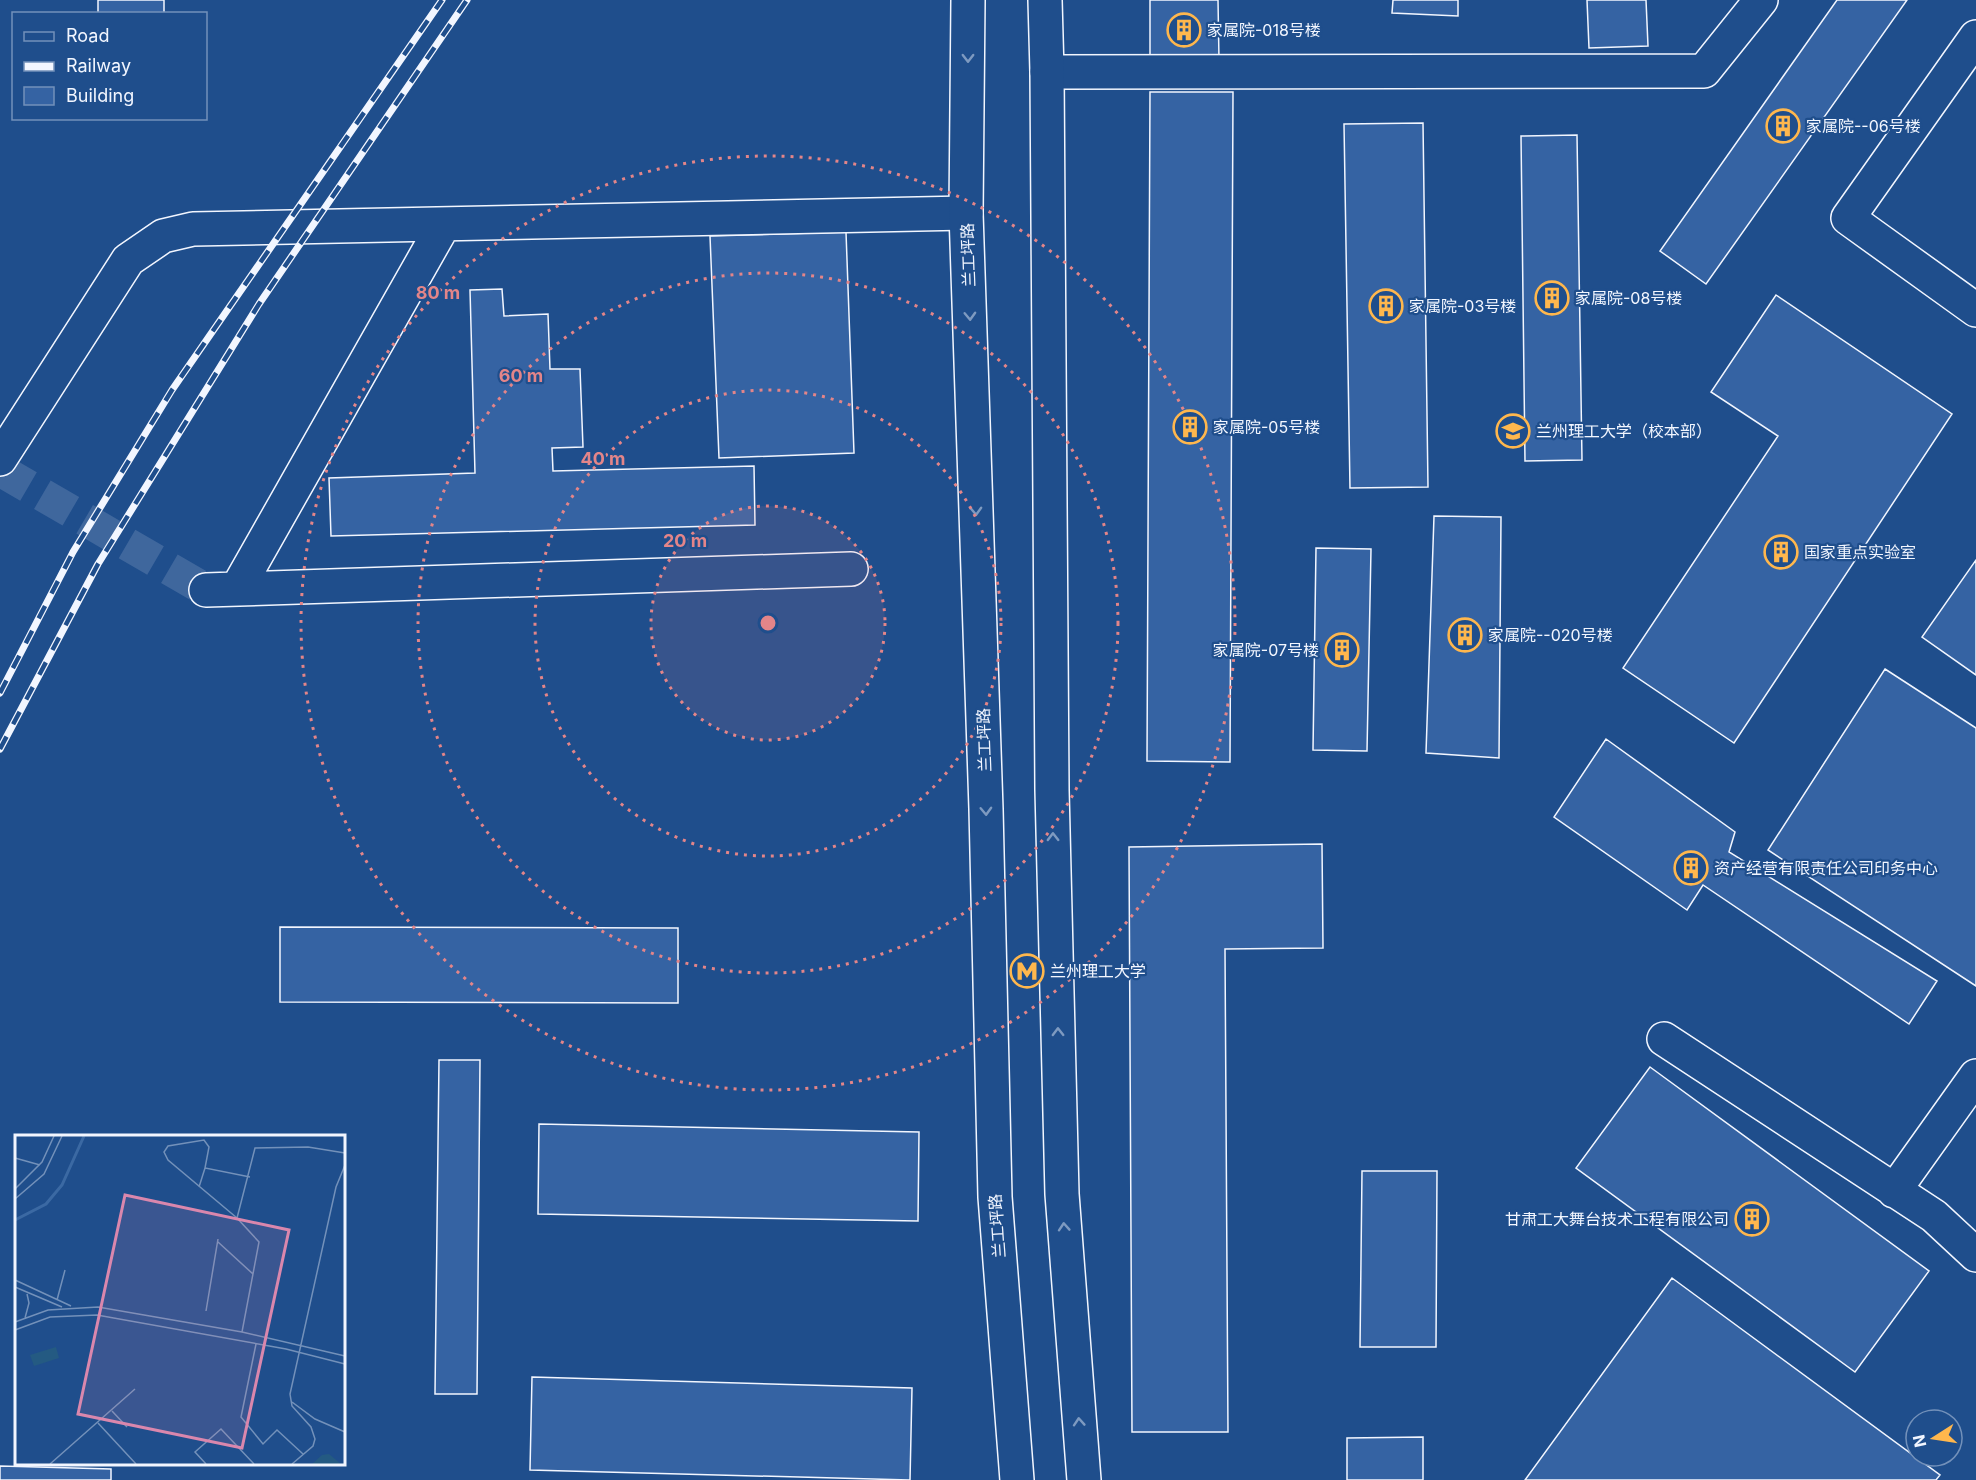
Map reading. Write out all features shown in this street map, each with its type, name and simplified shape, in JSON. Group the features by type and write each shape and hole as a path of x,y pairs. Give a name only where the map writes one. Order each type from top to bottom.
{"main road":[{"name":"兰工坪路","path":"968,0 966,213 986,809 995,1197 1017,1480"},
{"path":"1045,0 1052,790 1062,1194 1084,1480"},
{"path":"1047,72 1704,71 1761,0"},
{"path":"1976,37 1848,218 1976,310"},
{"path":"0,459 128,260 163,236 193,229 966,213"},
{"path":"444,224 222,590 851,569"},
{"path":"1664,1039 1934,1216 1976,1255"},
{"path":"1894,1191 1976,1076"}],"building":[{"path":"98,0 164,0 164,12 98,12"},
{"name":"家属院-018号楼","path":"1150,0 1218,0 1219,60 1150,61"},
{"path":"1393,0 1458,0 1458,16 1392,13"},
{"path":"1587,0 1646,0 1648,46 1589,48"},
{"name":"家属院--06号楼","path":"1837,0 1907,0 1706,284 1660,251"},
{"name":"家属院-05号楼","path":"1150,92 1233,92 1230,762 1147,761"},
{"name":"家属院-03号楼","path":"1423,123 1428,487 1350,488 1344,124"},
{"name":"家属院-08号楼","path":"1577,135 1582,460 1525,461 1521,136"},
{"path":"846,232 854,453 719,458 710,236"},
{"path":"502,289 504,316 548,314 550,369 580,369 583,447 552,448 553,471 754,466 755,525 331,536 329,478 475,473 470,290"},
{"name":"国家重点实验室","path":"1776,295 1952,414 1734,743 1623,668 1778,436 1711,392"},
{"name":"家属院--020号楼","path":"1434,516 1501,517 1499,758 1426,753"},
{"name":"家属院-07号楼","path":"1316,548 1371,549 1367,751 1313,750"},
{"path":"1976,560 1976,675 1922,637"},
{"path":"1885,669 1976,728 1976,986 1768,850"},
{"name":"资产经营有限责任公司印务中心","path":"1606,739 1735,832 1729,852 1937,981 1909,1024 1703,885 1687,910 1554,817"},
{"path":"1322,844 1323,948 1225,949 1228,1432 1132,1432 1129,847"},
{"path":"280,927 678,928 678,1003 280,1002"},
{"path":"439,1060 480,1060 477,1394 435,1394"},
{"name":"甘肃工大舞台技术工程有限公司","path":"1650,1067 1929,1271 1855,1372 1576,1168"},
{"path":"539,1124 919,1132 918,1221 538,1214"},
{"path":"1362,1171 1437,1171 1436,1347 1360,1347"},
{"path":"1672,1278 1904,1449 1904,1468 1930,1468 1940,1475 1936,1480 1525,1480"},
{"path":"532,1377 912,1388 910,1480 530,1470"},
{"path":"1423,1437 1423,1480 1347,1480 1347,1438"},
{"path":"0,1466 111,1469 111,1480 0,1480"}],"tunnel":[{"path":"0,470 206,590"}],"railway":[{"path":"0,693 73,552 172,390 442,0"},
{"path":"0,749 98,564 259,304 467,0"}],"place":[{"name":"家属院-018号楼","path":"1184,30"},
{"name":"家属院--06号楼","path":"1783,126"},
{"name":"家属院-08号楼","path":"1552,298"},
{"name":"家属院-03号楼","path":"1386,306"},
{"name":"家属院-05号楼","path":"1190,427"},
{"name":"兰州理工大学（校本部）","path":"1513,431"},
{"name":"国家重点实验室","path":"1781,552"},
{"name":"家属院--020号楼","path":"1465,635"},
{"name":"家属院-07号楼","path":"1342,650"},
{"name":"资产经营有限责任公司印务中心","path":"1691,868"},
{"name":"兰州理工大学","path":"1027,971"},
{"name":"甘肃工大舞台技术工程有限公司","path":"1752,1219"}]}
